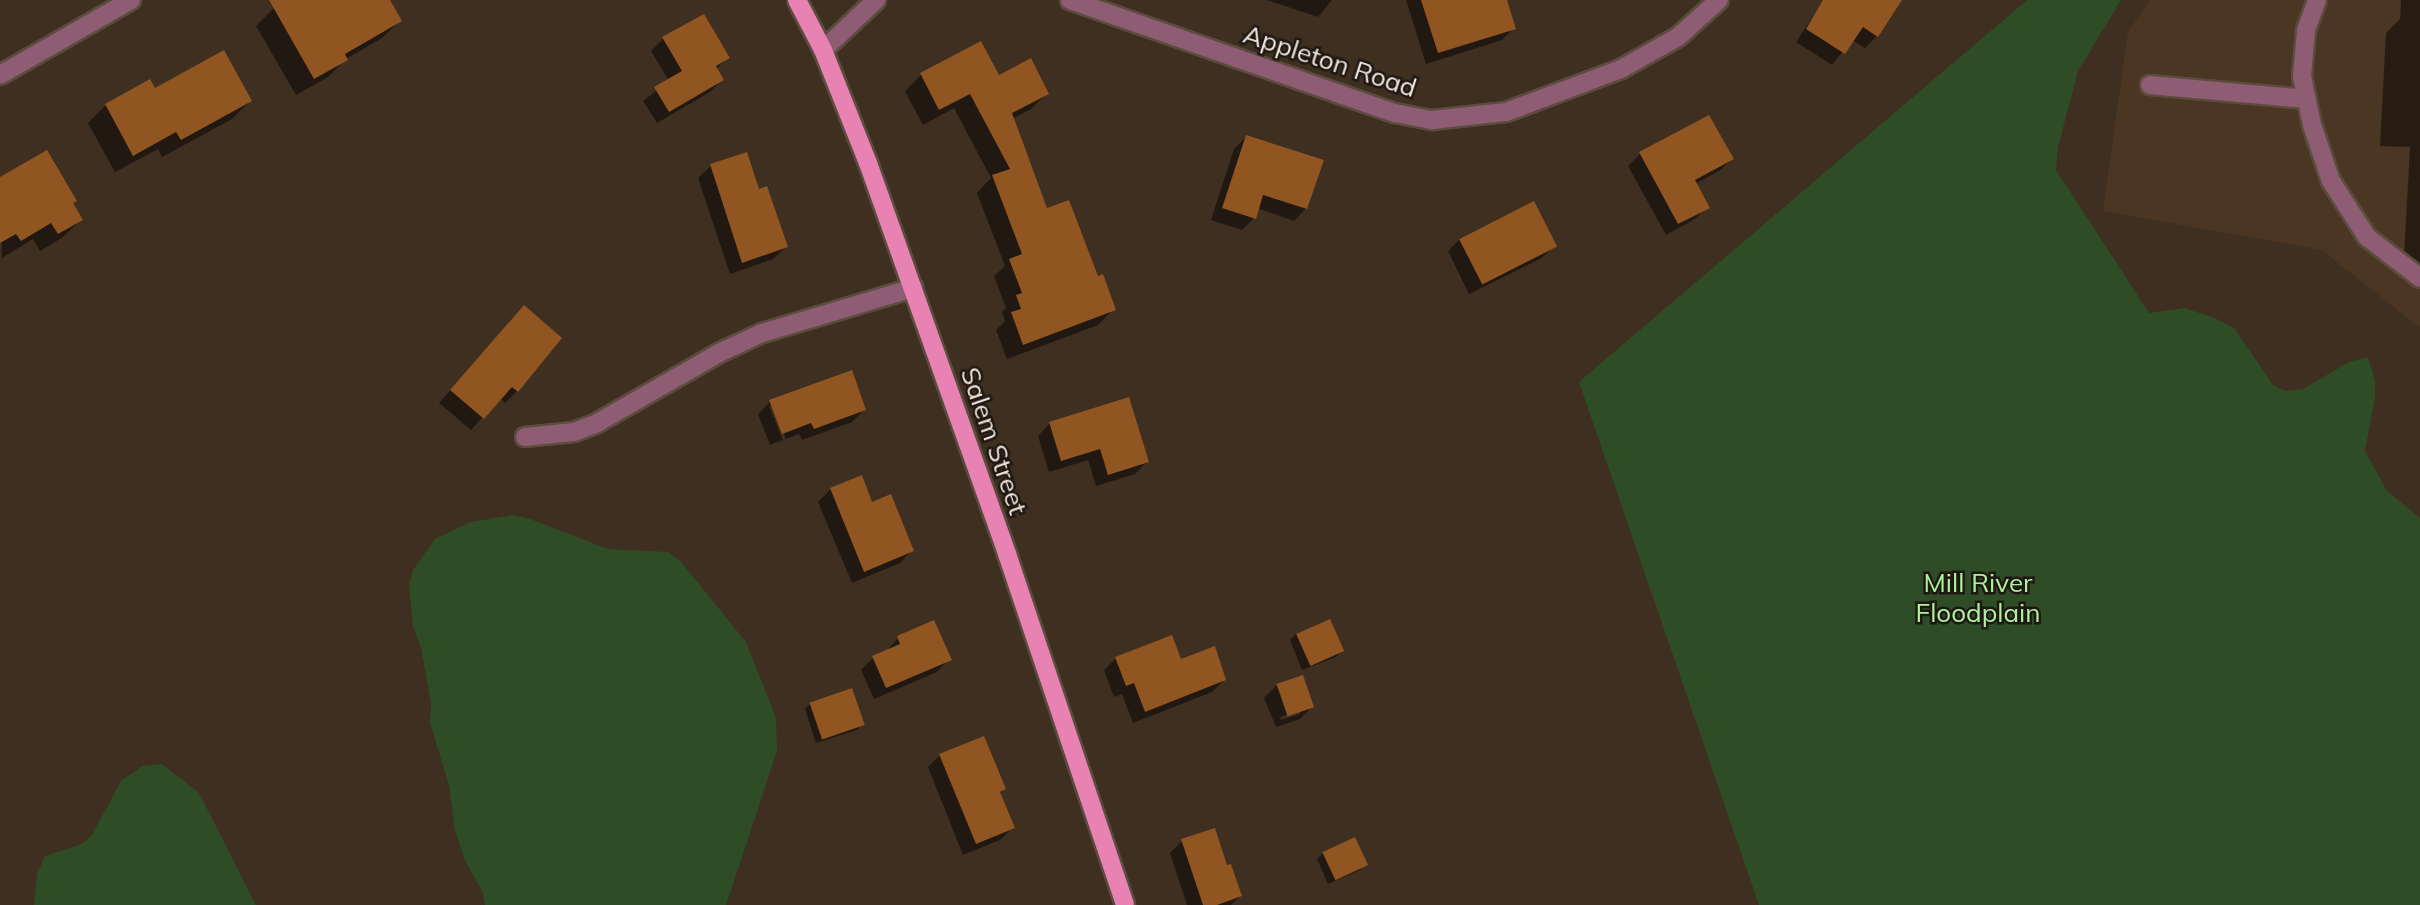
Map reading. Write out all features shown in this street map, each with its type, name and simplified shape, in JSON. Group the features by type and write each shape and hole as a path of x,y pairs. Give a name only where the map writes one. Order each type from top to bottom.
{"main road":[{"name":"Salem Street","path":"797,0 823,50 913,288 1125,905"}],"street":[{"path":"0,75 131,0"},
{"path":"823,50 876,0"},
{"name":"Appleton Road","path":"1070,0 1395,113 1442,120 1506,112 1621,69 1678,37 1719,0"},
{"path":"2317,0 2302,57 2306,99 2331,181 2367,237 2420,278"},
{"path":"2150,85 2306,99"},
{"path":"525,437 574,432 597,423 719,353 762,333 913,288"}],"shaded area":[{"path":"2150,0 2420,0 2420,328 2322,250 2103,211 2128,32"}],"green space":[{"name":"Mill River Floodplain","path":"2027,0 2121,0 2078,71 2058,147 2056,170 2149,313 2184,308 2215,318 2234,328 2273,385 2285,391 2303,389 2349,362 2368,357 2375,380 2375,397 2365,451 2387,491 2420,518 2420,905 1759,905 1579,382"},
{"path":"513,515 608,549 668,552 681,562 746,642 776,718 777,751 726,905 485,905 483,893 465,860 455,831 449,785 430,723 431,702 421,648 413,627 409,585 413,570 435,539 471,522"},
{"path":"162,764 199,793 256,905 34,905 37,874 45,856 82,844 92,835 121,781 143,766"}],"building":[{"path":"269,0 390,0 402,21 345,54 348,60 314,79"},
{"path":"1421,0 1507,0 1516,29 1438,53"},
{"path":"1823,0 1902,0 1878,37 1863,27 1845,54 1806,29"},
{"path":"704,14 730,58 716,66 724,80 669,112 654,87 682,71 662,37"},
{"path":"981,41 999,75 1031,58 1049,94 1012,113 1047,208 1069,200 1098,276 1103,274 1116,310 1023,345 1011,312 1021,309 1016,295 1022,293 1009,259 1022,254 992,175 1010,169 970,94 939,110 920,73"},
{"path":"224,50 252,101 181,140 176,132 133,156 105,104 150,79 155,88"},
{"path":"1709,115 1734,159 1695,180 1710,208 1678,224 1639,152"},
{"path":"1246,135 1324,160 1307,209 1263,195 1256,219 1222,208"},
{"path":"47,150 77,201 73,203 83,220 58,234 51,223 21,241 16,234 0,243 0,177"},
{"path":"747,152 759,189 767,186 788,247 742,263 710,164"},
{"path":"1534,201 1557,246 1482,285 1459,239"},
{"path":"524,305 562,338 518,392 512,387 484,419 450,390"},
{"path":"852,370 866,410 814,429 811,423 782,434 769,400"},
{"path":"1129,397 1149,462 1108,475 1100,449 1061,461 1049,422"},
{"path":"862,475 872,502 891,494 914,551 864,572 830,488"},
{"path":"1330,619 1344,651 1310,666 1296,634"},
{"path":"934,620 952,660 886,688 872,656 900,644 897,636"},
{"path":"1172,635 1181,659 1215,646 1226,680 1145,712 1134,683 1126,686 1115,657"},
{"path":"1303,675 1314,707 1288,716 1277,684"},
{"path":"852,688 865,725 822,740 809,703"},
{"path":"984,736 1006,789 1000,792 1015,828 976,844 939,754"},
{"path":"1215,828 1227,865 1231,864 1242,896 1217,905 1203,905 1181,839"},
{"path":"1355,837 1368,865 1335,880 1322,852"}]}
